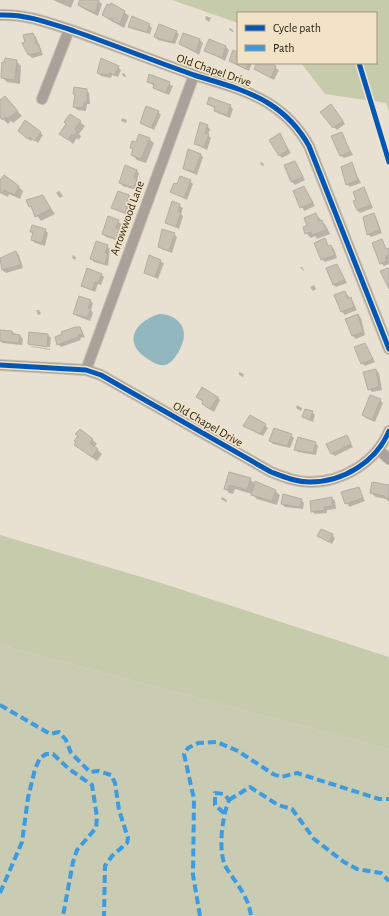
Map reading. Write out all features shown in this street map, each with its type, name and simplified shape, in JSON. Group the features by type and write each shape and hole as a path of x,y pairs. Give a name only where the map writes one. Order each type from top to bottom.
{"street":[{"name":"Old Chapel Drive","path":"0,15 22,15 37,18 194,75 244,90 267,102 284,114 303,136 309,146 389,349"},
{"path":"42,99 69,30"},
{"name":"Arrowwood Lane","path":"86,370 194,75"},
{"name":"Old Chapel Drive","path":"0,365 86,370 108,378 271,472 291,479 320,482 343,476 364,464 379,450 389,432"},
{"path":"379,450 389,459"}],"green space":[{"path":"172,0 389,0 389,111 386,103 325,94 302,64 377,64 377,12 237,12 237,23"},
{"path":"0,535 158,582 389,657 389,749 0,645"},
{"path":"0,645 389,749 389,916 0,916"}],"water":[{"path":"159,314 168,315 176,319 182,326 184,335 183,342 178,353 171,362 163,365 154,363 142,355 136,349 134,342 134,335 142,323"}],"building":[{"path":"80,0 99,0 95,13 78,5"},
{"path":"111,3 125,11 120,24 112,21 113,19 102,15 107,4 110,5"},
{"path":"132,16 150,24 147,32 128,27"},
{"path":"159,24 177,31 172,42 154,37"},
{"path":"33,33 41,52 28,55 22,43 25,42 23,35"},
{"path":"183,33 200,39 196,52 179,44"},
{"path":"209,39 226,46 222,58 204,51"},
{"path":"233,50 237,52 237,64 248,64 246,69 229,61"},
{"path":"5,58 17,60 15,80 1,78 2,62 4,62"},
{"path":"101,58 119,66 115,75 109,73 108,75 97,73"},
{"path":"256,64 272,64 276,66 271,78 254,69"},
{"path":"149,74 170,82 166,93 153,88 154,84 147,82"},
{"path":"74,87 87,89 87,102 84,102 83,108 73,107 75,95 73,94"},
{"path":"5,96 18,111 7,119 6,117 2,120 0,117 0,100"},
{"path":"209,97 231,105 227,115 214,111 215,107 207,104"},
{"path":"331,104 343,121 333,128 320,112"},
{"path":"146,106 159,111 151,128 140,123"},
{"path":"70,114 81,121 75,129 77,131 74,136 72,134 68,140 59,134 66,124 64,122"},
{"path":"25,120 41,132 35,141 29,137 28,139 18,131"},
{"path":"200,122 208,125 205,133 209,134 204,147 194,144"},
{"path":"342,132 350,152 340,156 331,136"},
{"path":"280,133 288,150 279,156 269,140"},
{"path":"139,134 150,138 141,159 131,155 133,149 130,148 132,141 136,142"},
{"path":"188,149 201,154 194,172 183,169"},
{"path":"295,161 303,177 291,182 284,165"},
{"path":"352,162 358,180 346,185 341,167"},
{"path":"125,165 137,170 134,177 137,179 134,188 119,183"},
{"path":"4,175 19,186 15,195 4,190 3,193 0,192 0,180"},
{"path":"180,176 191,180 184,198 170,192 174,183 177,184"},
{"path":"304,186 313,203 300,208 293,191"},
{"path":"364,187 371,205 357,210 353,201 356,200 353,192"},
{"path":"118,191 129,195 125,213 111,208"},
{"path":"43,195 51,209 35,217 31,206 29,207 26,200"},
{"path":"172,201 180,204 178,211 181,212 176,227 165,223"},
{"path":"316,213 319,221 322,220 326,230 312,235 310,232 305,234 303,227 307,226 304,218"},
{"path":"374,213 380,230 367,235 363,217"},
{"path":"108,216 119,220 116,228 119,229 116,239 102,234"},
{"path":"32,225 46,229 42,243 31,240 33,232 30,232"},
{"path":"162,229 175,233 169,251 158,247"},
{"path":"325,238 328,246 331,245 335,255 321,260 314,243"},
{"path":"382,239 386,249 389,248 389,255 385,257 387,261 380,264 372,243"},
{"path":"96,241 108,245 105,253 108,254 105,264 90,259"},
{"path":"16,251 21,265 2,270 0,258"},
{"path":"149,255 161,260 155,277 144,273"},
{"path":"337,264 345,280 333,285 326,268"},
{"path":"87,268 102,274 98,283 95,282 92,290 81,286"},
{"path":"388,268 389,270 389,289 380,271"},
{"path":"345,291 348,299 351,297 354,307 341,312 334,295"},
{"path":"79,296 91,300 88,308 91,309 87,318 73,314"},
{"path":"358,314 363,332 352,336 345,319"},
{"path":"75,327 80,327 83,334 78,335 79,337 57,345 55,337 62,334 61,332"},
{"path":"0,330 12,331 12,334 20,335 19,343 0,341"},
{"path":"29,332 48,334 47,347 28,344"},
{"path":"365,343 373,359 361,364 354,347"},
{"path":"376,369 379,387 368,390 363,372"},
{"path":"202,387 218,397 210,409 202,404 203,401 196,397"},
{"path":"370,395 381,399 372,420 362,415"},
{"path":"305,409 313,411 310,420 302,417"},
{"path":"250,415 266,424 260,434 243,426"},
{"path":"274,428 292,434 287,446 269,441"},
{"path":"80,429 93,439 90,443 98,449 92,457 74,445 76,442 74,441 78,436 75,434"},
{"path":"347,435 351,444 331,454 326,444"},
{"path":"298,437 316,442 313,453 294,450"},
{"path":"229,472 251,478 247,490 230,485 228,490 224,489"},
{"path":"255,481 276,490 272,501 251,495"},
{"path":"372,482 389,485 389,499 384,498 385,496 370,493"},
{"path":"359,487 363,498 345,504 341,492"},
{"path":"283,494 302,499 300,507 281,504"},
{"path":"332,497 333,506 324,507 325,510 311,512 310,501"},
{"path":"321,529 333,534 329,542 317,536"}],"marked path":[{"path":"0,705 50,734 59,732 66,740 71,753 90,772 98,771 111,775 115,783 119,810 128,838 127,843 112,856 105,866 104,916"},
{"path":"200,916 193,875 194,799 184,754 188,748 198,743 217,742 238,751 273,774 281,777 297,773 379,799 389,799"},
{"path":"0,893 22,842 28,798 35,769 40,758 46,754 53,754 69,769 92,785 97,817 96,828 77,850 73,862 63,916"},
{"path":"229,800 250,787 278,805 292,809 314,839 344,862 357,869 381,873 389,881"},
{"path":"224,813 215,805 215,793 224,794 229,800 224,816 221,845 222,854 227,869 248,903 251,916"}],"cycle path":[{"path":"0,15 29,18 74,31 194,75 241,90 259,98 281,112 301,133 309,146 389,349"},
{"path":"359,64 389,162"},
{"path":"0,365 86,370 101,375 271,472 300,481 322,481 346,474 357,468 376,452 389,431"}]}
